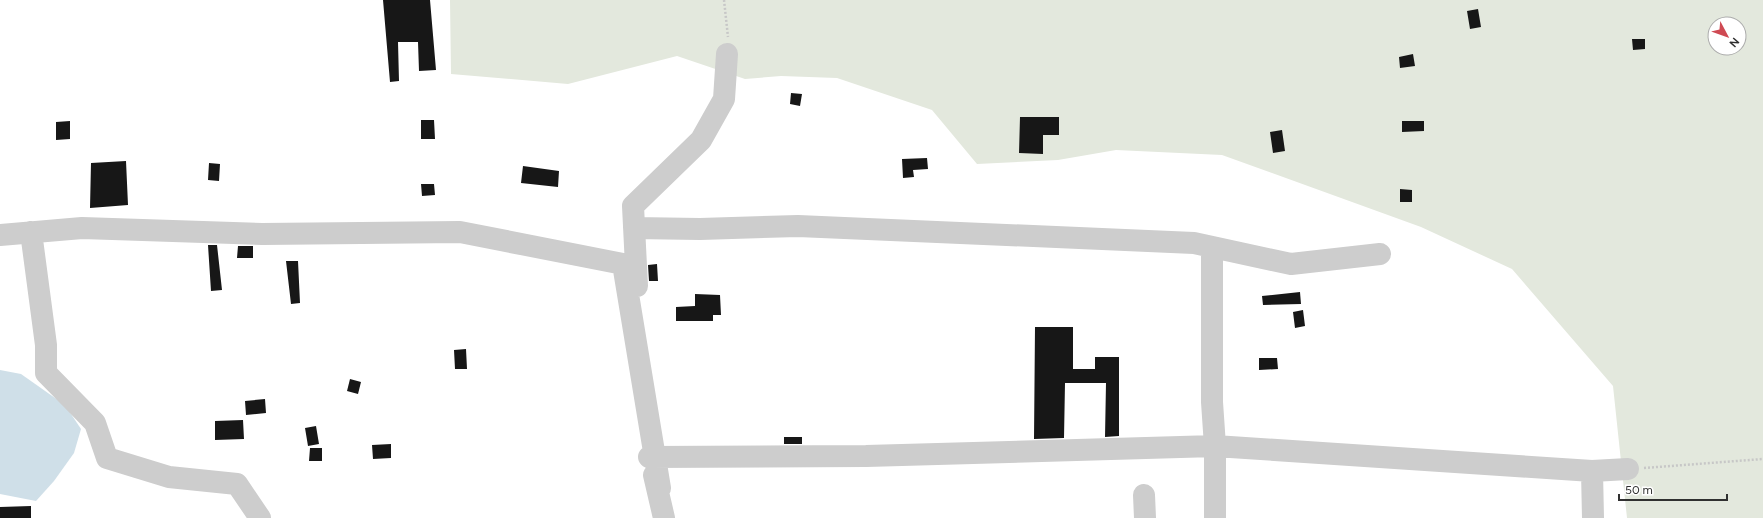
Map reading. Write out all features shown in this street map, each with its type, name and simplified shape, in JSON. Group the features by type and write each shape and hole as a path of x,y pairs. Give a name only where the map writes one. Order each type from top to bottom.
{"street":[{"path":"664,518 646,445 633,206 701,140 724,99 727,54"},
{"path":"634,228 700,229 798,226 1194,243 1291,264 1380,254"},
{"path":"0,235 82,228 262,234 460,232 622,264 660,488"},
{"path":"31,232 46,345 46,373 95,423 108,458 169,477 237,484 260,518"},
{"path":"1212,247 1212,402 1215,446 1215,518"},
{"path":"649,457 866,456 1215,446 1592,471 1628,469"},
{"path":"1592,471 1593,518"},
{"path":"1144,495 1145,518"}],"path":[{"path":"724,0 728,30 727,54"},
{"path":"1628,469 1763,459"}],"shaded area":[{"path":"450,0 1763,0 1763,518 1627,518 1613,386 1512,269 1421,227 1222,155 1116,150 1058,160 977,164 932,110 837,78 781,76 745,79 677,56 568,84 451,74"},
{"path":"0,370 21,374 65,405 81,429 74,453 54,481 36,501 0,494"}],"building":[{"path":"383,0 430,0 436,70 419,71 418,42 398,42 399,81 390,82"},
{"path":"1478,9 1481,27 1470,29 1467,11"},
{"path":"1632,39 1645,39 1645,49 1633,50"},
{"path":"1413,54 1415,66 1400,68 1399,57"},
{"path":"791,93 802,94 800,106 790,104"},
{"path":"1020,117 1059,117 1059,135 1043,135 1043,154 1019,153"},
{"path":"421,120 434,120 435,139 421,139"},
{"path":"70,121 70,139 56,140 56,122"},
{"path":"1402,121 1424,121 1424,131 1402,132"},
{"path":"1282,130 1285,151 1273,153 1270,132"},
{"path":"927,158 928,169 913,170 914,177 903,178 902,159"},
{"path":"126,161 128,205 90,208 91,163"},
{"path":"209,163 220,164 219,181 208,180"},
{"path":"523,166 559,171 558,187 521,183"},
{"path":"421,184 434,184 435,195 422,196"},
{"path":"1400,189 1412,190 1412,202 1400,202"},
{"path":"208,245 217,245 222,290 211,291"},
{"path":"238,246 253,246 253,258 237,258"},
{"path":"286,261 298,261 300,303 291,304"},
{"path":"657,264 658,281 649,281 648,265"},
{"path":"1300,292 1301,304 1263,305 1262,296"},
{"path":"695,294 720,295 721,315 713,315 713,321 676,321 676,307 695,306"},
{"path":"1303,310 1305,326 1295,328 1293,312"},
{"path":"1035,327 1073,327 1073,369 1095,369 1095,357 1119,357 1119,436 1105,437 1106,383 1065,383 1064,438 1034,439"},
{"path":"466,349 467,369 455,369 454,350"},
{"path":"1259,358 1277,358 1278,369 1259,370"},
{"path":"350,379 361,382 358,394 347,391"},
{"path":"265,399 266,413 246,415 245,401"},
{"path":"243,420 244,439 215,440 215,421"},
{"path":"316,426 319,444 308,446 305,428"},
{"path":"784,437 802,437 802,444 784,444"},
{"path":"391,444 391,458 373,459 372,445"},
{"path":"310,448 322,448 322,461 309,461"},
{"path":"31,506 31,518 0,518 0,507"}]}
